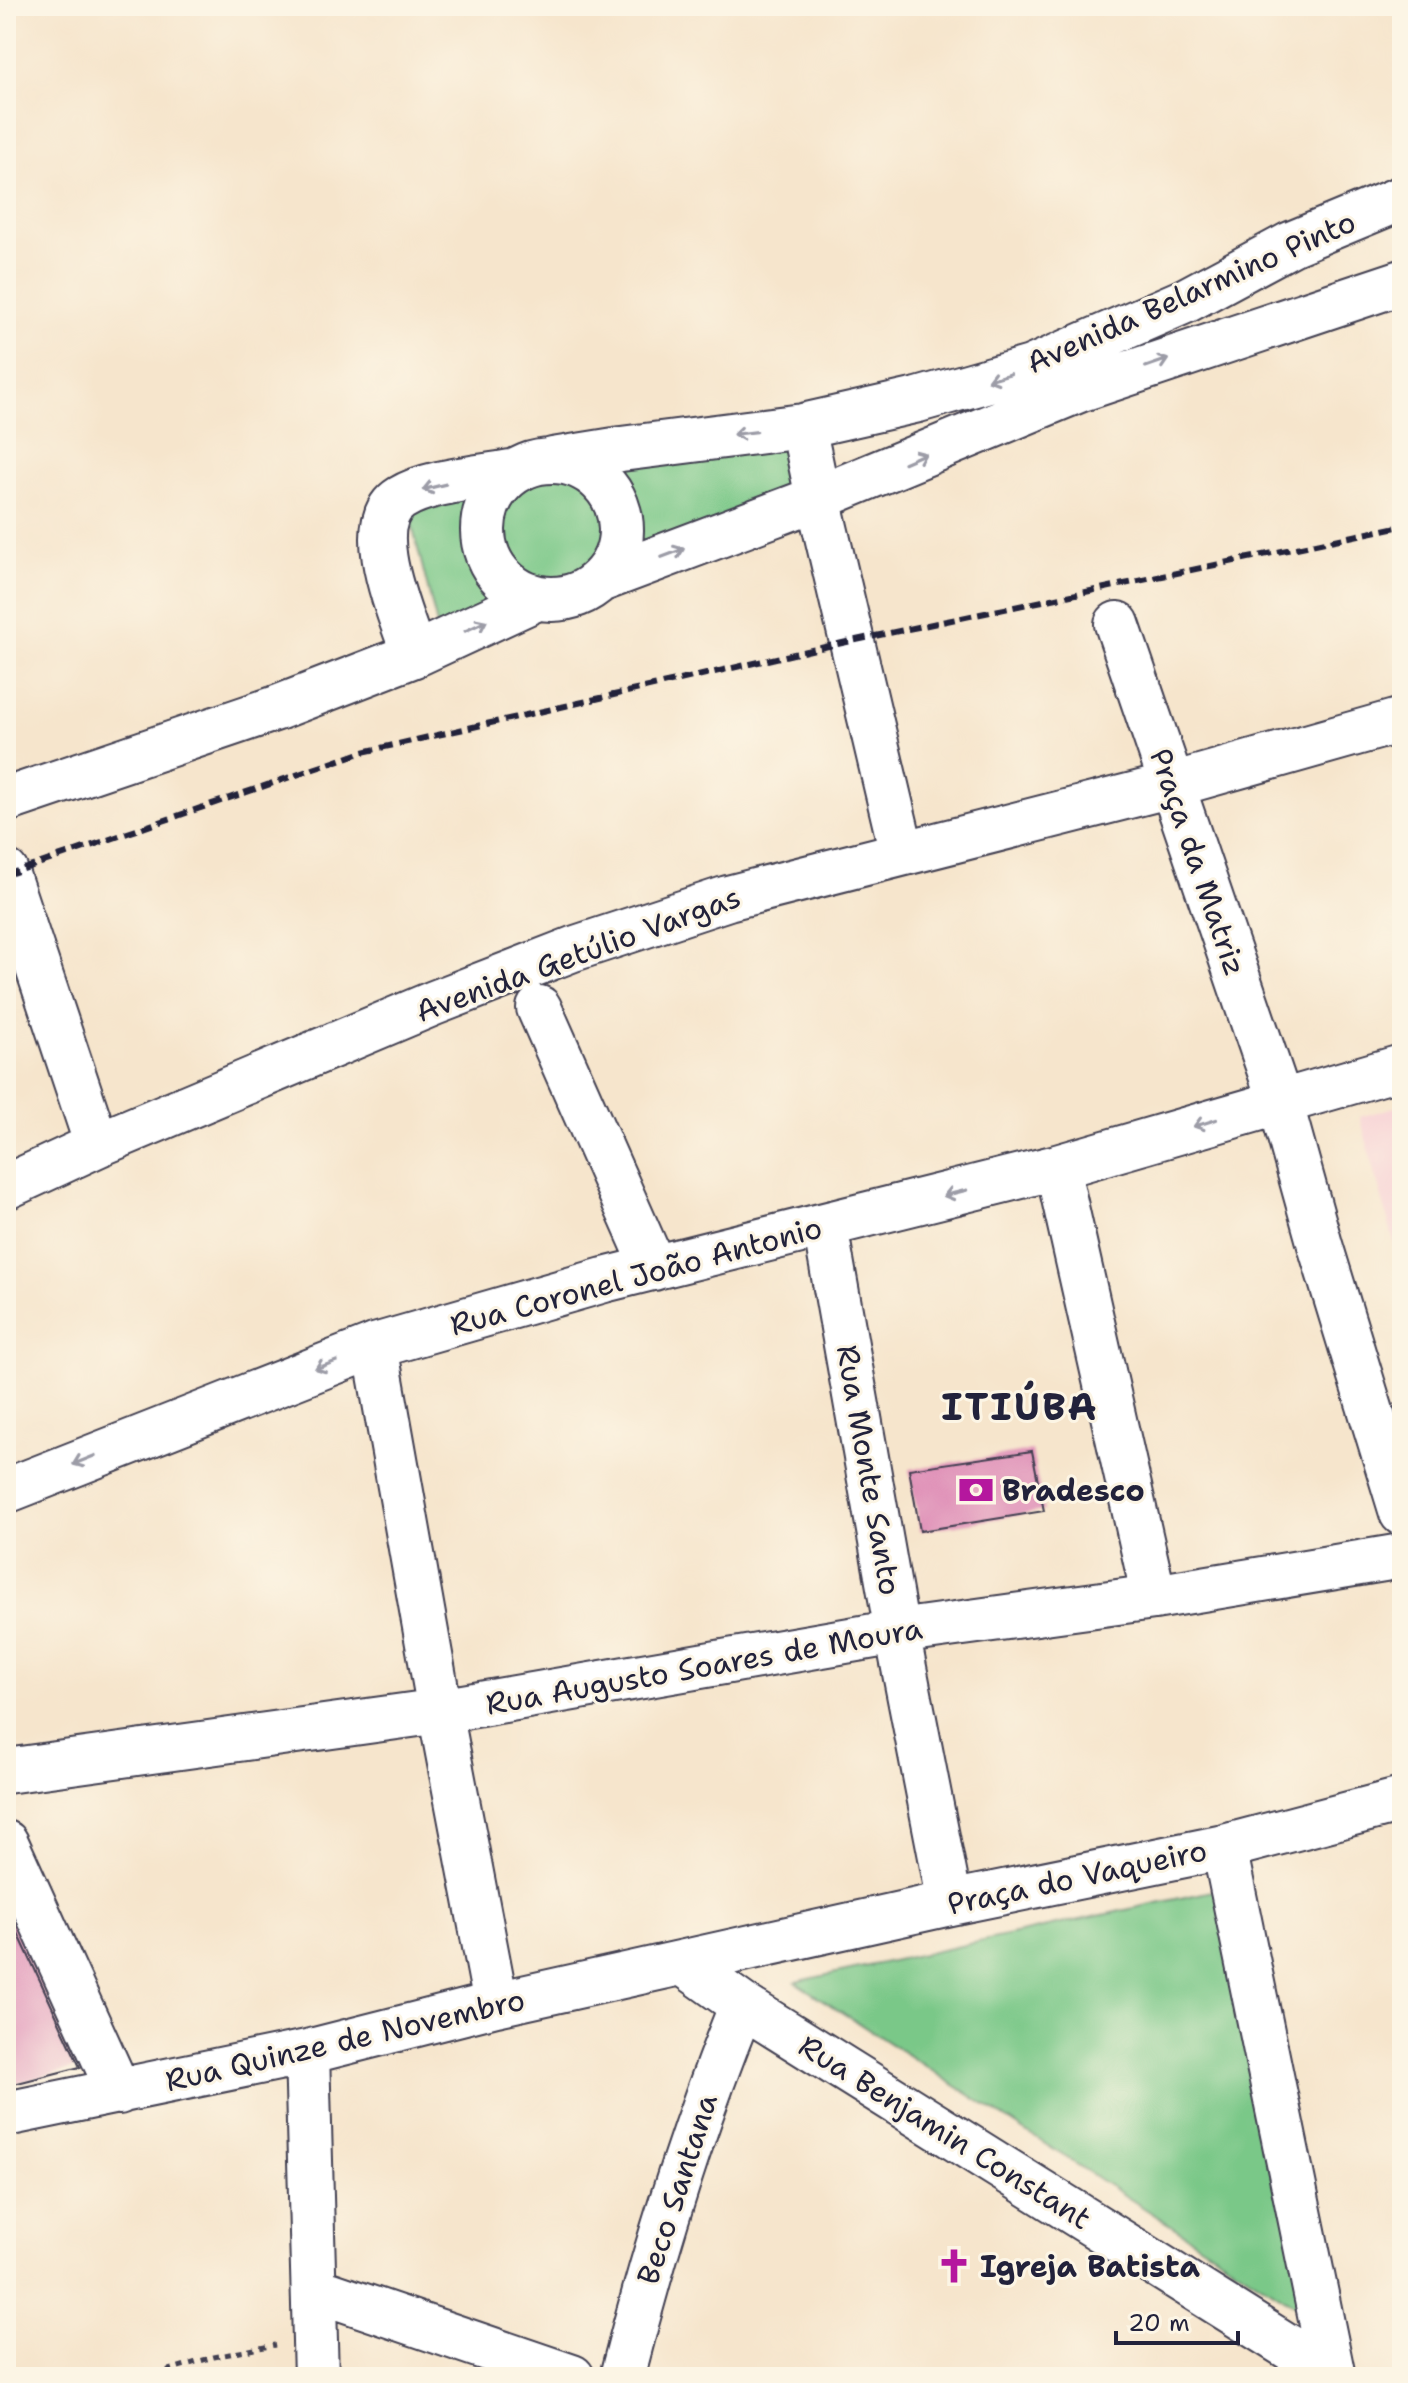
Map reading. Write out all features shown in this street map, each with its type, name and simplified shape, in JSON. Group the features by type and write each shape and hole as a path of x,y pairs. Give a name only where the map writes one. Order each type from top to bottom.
{"street":[{"name":"Avenida Belarmino Pinto","path":"1402,198 1291,244 1185,301 1031,368 918,400 803,426 553,460 510,472 431,487 404,496 385,514 381,539 385,565 414,655 537,598 559,599 581,593 600,580 818,498 1079,390 1402,282"},
{"path":"1185,301 1201,347"},
{"path":"803,426 902,853"},
{"path":"553,460 576,465 596,477 611,494 619,516 620,539 614,561 600,580"},
{"path":"510,472 495,490 485,511 483,533 487,555 499,575 516,590 537,598"},
{"name":"Praça da Matriz","path":"1117,624 1280,1101 1320,1245 1385,1394 1402,1513"},
{"path":"6,800 277,708 414,655"},
{"name":"Avenida Getúlio Vargas","path":"6,1187 97,1145 434,1003 573,949 728,898 1172,785 1402,720"},
{"path":"6,872 97,1145"},
{"path":"539,1008 654,1268"},
{"name":"Rua Coronel João Antonio","path":"6,1491 375,1346 654,1268 1057,1167 1402,1067"},
{"path":"1057,1167 1154,1597"},
{"name":"Rua Monte Santo","path":"825,1226 897,1632 950,1903"},
{"path":"375,1346 496,2004"},
{"name":"Rua Augusto Soares de Moura","path":"6,1771 440,1711 897,1632 1154,1597 1402,1556"},
{"path":"1224,1847 1402,1800"},
{"path":"6,1843 119,2092"},
{"name":"Praça do Vaqueiro","path":"683,1963 950,1903 1224,1847 1332,2376"},
{"name":"Rua Quinze de Novembro","path":"6,2114 307,2052 496,2004 683,1963"},
{"name":"Rua Benjamin Constant","path":"683,1963 742,2005 1332,2376"},
{"name":"Beco Santana","path":"622,2377 645,2287 707,2091 742,2005"},
{"path":"307,2052 316,2377"},
{"path":"314,2289 572,2377"}],"path":[{"path":"144,2377 314,2334"}],"shaded area":[{"path":"1402,1105 1402,1272 1360,1117"}],"green space":[{"path":"803,426 818,498 445,657 409,513 528,468"},
{"path":"1217,1890 1320,2322 795,1982"}],"building":[{"name":"Bradesco","path":"1032,1451 1044,1511 920,1531 909,1469"},
{"path":"6,1907 80,2067 6,2086"}],"railway":[{"path":"6,875 363,752 851,641 1402,526"}],"place":[{"name":"Bradesco","path":"976,1490"},
{"name":"Igreja Batista","path":"954,2266"}],"district":[{"name":"ITIÚBA","path":"1020,1406"}]}
